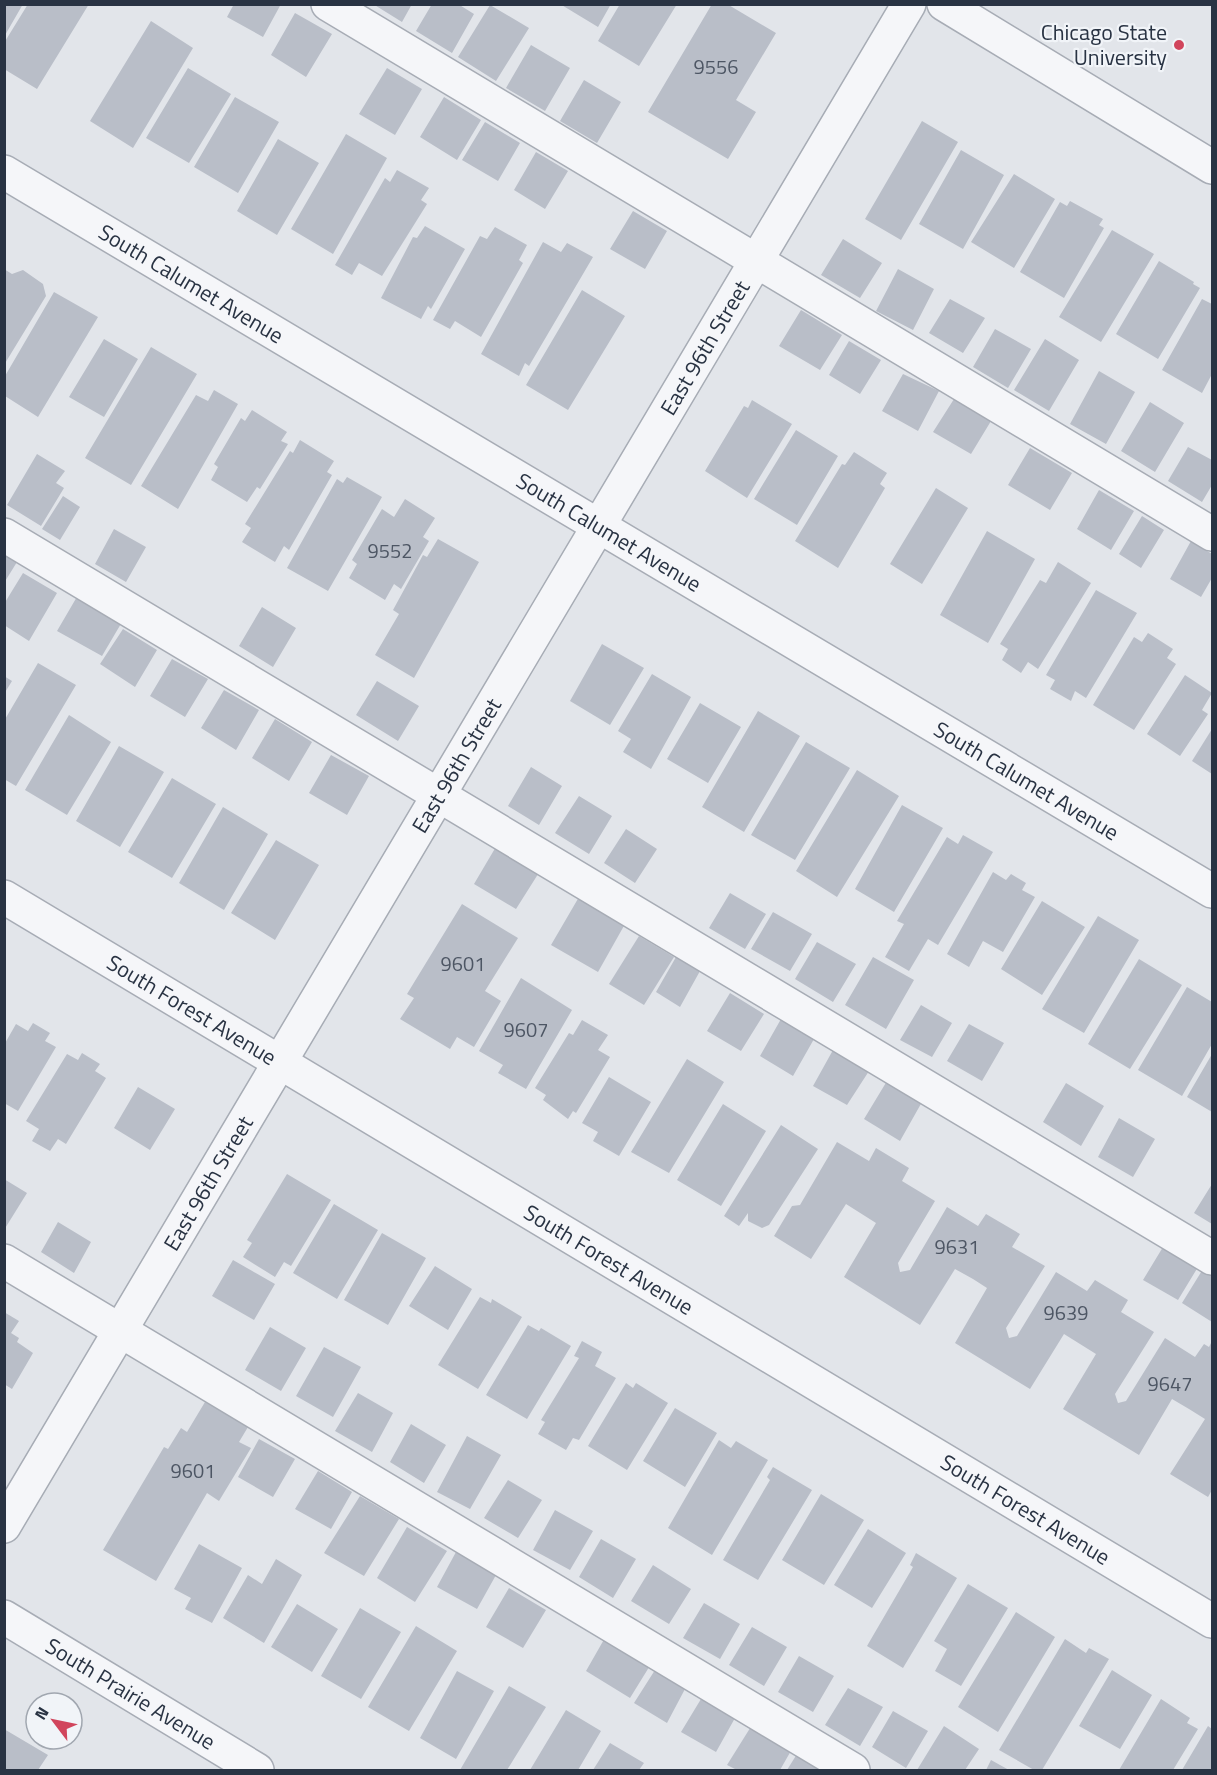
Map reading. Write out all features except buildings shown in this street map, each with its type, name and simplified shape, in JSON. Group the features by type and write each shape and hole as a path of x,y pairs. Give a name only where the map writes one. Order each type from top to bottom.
{"street":[{"path":"328,4 1212,534"},
{"name":"East 96th Street","path":"4,1526 909,4"},
{"path":"944,4 1212,167"},
{"name":"South Calumet Avenue","path":"4,172 1212,891"},
{"path":"4,535 1212,1258"},
{"name":"South Forest Avenue","path":"4,897 1212,1621"},
{"path":"4,1261 853,1770"},
{"name":"South Prairie Avenue","path":"4,1617 257,1770"}],"place":[{"name":"Chicago State University","path":"1179,45"}]}
